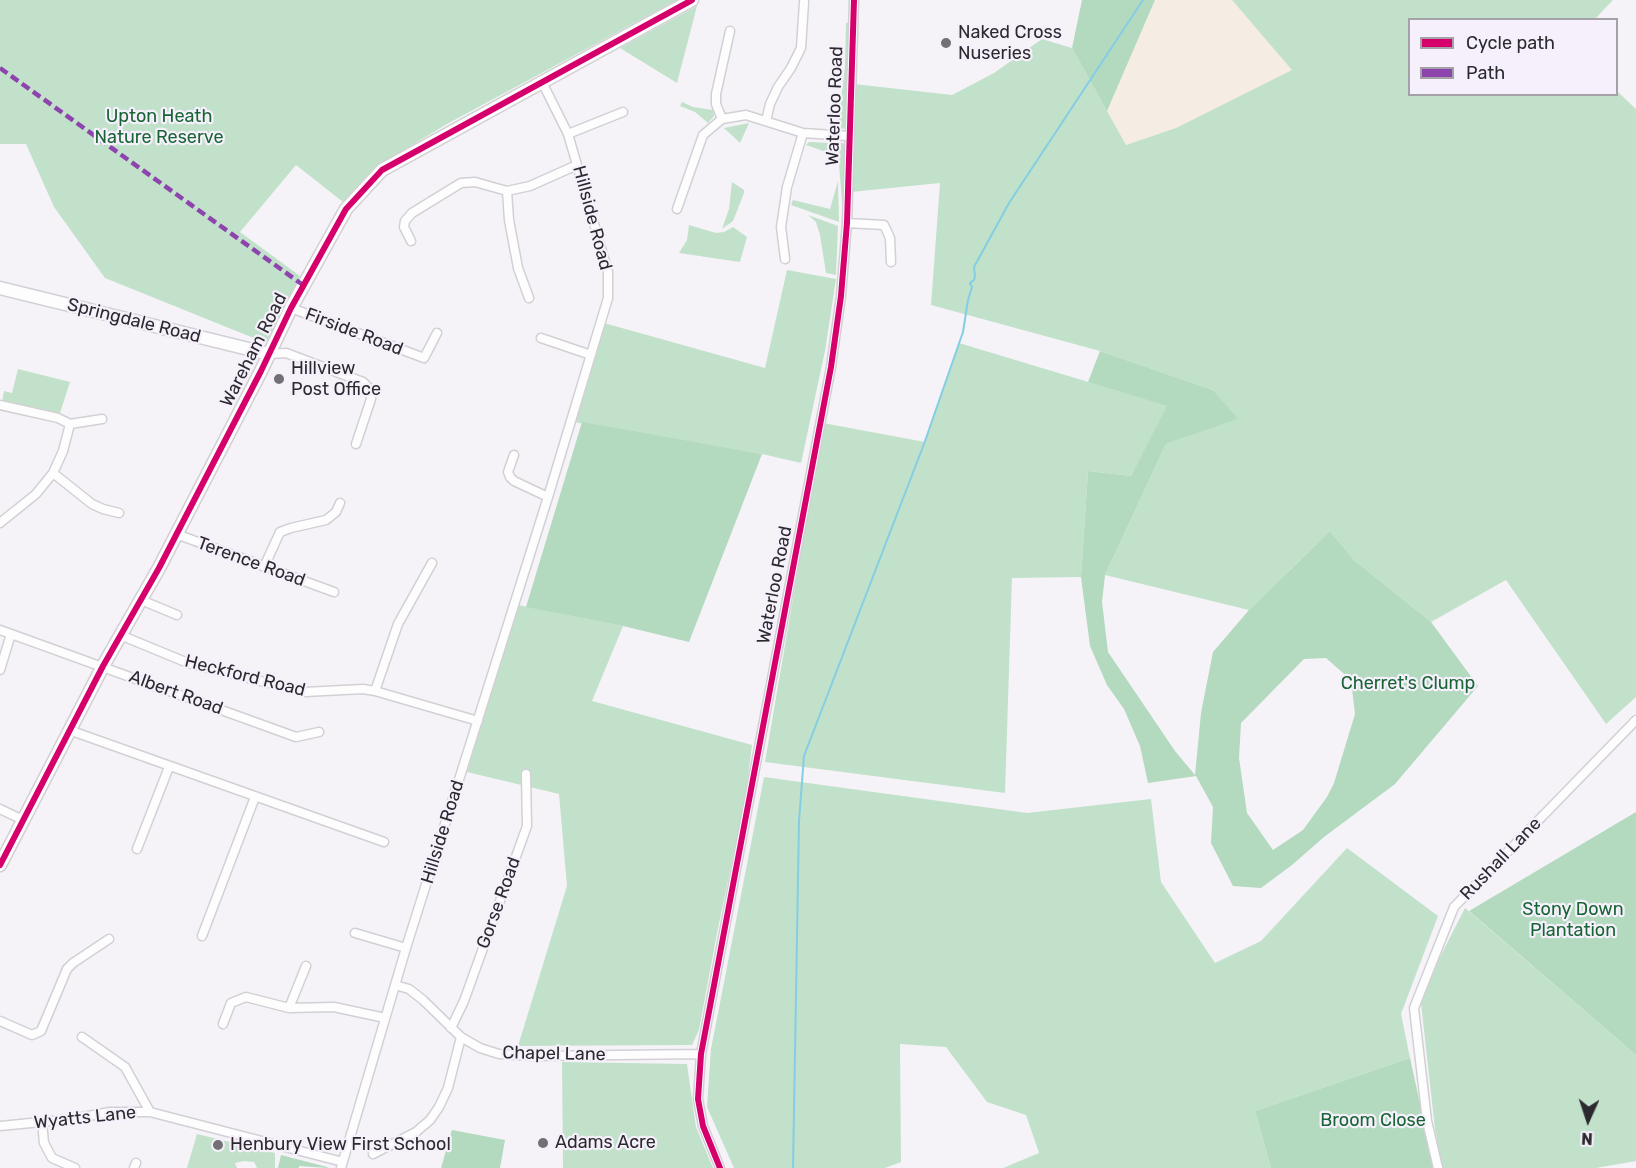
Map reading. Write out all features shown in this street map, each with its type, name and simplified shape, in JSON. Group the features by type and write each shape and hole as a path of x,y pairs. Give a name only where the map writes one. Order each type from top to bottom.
{"street":[{"name":"Wareham Road","path":"0,865 103,666 176,534 291,308 346,209 382,170 692,0"},
{"name":"Waterloo Road","path":"720,1168 703,1126 698,1099 701,1054 831,366 841,296 847,222 854,0"},
{"path":"766,121 778,87 801,48 804,2"},
{"path":"722,119 716,94 730,31"},
{"name":"Hillside Road","path":"342,1165 406,948 608,298 608,272 568,134 542,82"},
{"path":"568,134 622,112"},
{"path":"677,209 703,135 722,119 746,115 803,134 849,136"},
{"path":"785,259 781,227 787,187 803,134"},
{"path":"411,241 404,227 405,221 412,213 461,183 475,182 507,191 530,186 577,165"},
{"path":"507,191 509,220 518,268 529,298"},
{"path":"847,222 884,225 890,238 891,262"},
{"name":"Springdale Road","path":"0,288 269,354"},
{"name":"Firside Road","path":"291,308 424,358 437,333"},
{"path":"541,338 591,355"},
{"path":"269,354 286,353 363,382 370,389 371,399 357,444"},
{"path":"0,405 58,418 70,424 102,419"},
{"path":"0,524 36,494 52,473 63,451 70,424"},
{"path":"514,455 508,472 514,482 548,497"},
{"path":"52,473 92,504 119,513"},
{"path":"264,567 280,532 284,529 326,520 336,512 340,503"},
{"name":"Terence Road","path":"176,534 329,593"},
{"path":"375,691 398,624 432,563"},
{"path":"141,600 177,615"},
{"name":"Albert Road","path":"0,630 296,737 319,732"},
{"path":"0,670 11,634"},
{"name":"Heckford Road","path":"120,635 188,663 305,692 363,689 375,691 478,721"},
{"name":"Rushall Lane","path":"1438,1168 1427,1121 1414,1008 1454,907 1636,720"},
{"path":"69,730 384,842"},
{"path":"137,849 169,767"},
{"name":"Gorse Road","path":"451,1028 464,1001 527,826 526,774"},
{"path":"202,936 255,797"},
{"path":"0,809 23,820"},
{"path":"355,933 406,948"},
{"path":"0,1022 32,1035 41,1031 67,969 109,939"},
{"path":"289,1008 306,966"},
{"name":"Chapel Lane","path":"395,985 409,989 423,1000 461,1037 480,1048 499,1054 534,1056 701,1054"},
{"path":"223,1024 231,1003 246,997 289,1008 334,1006 385,1018"},
{"path":"82,1037 125,1067 150,1112"},
{"path":"373,1154 408,1137 430,1120 448,1088 461,1037"},
{"name":"Wyatts Lane","path":"0,1126 72,1119 110,1112 150,1112 342,1165"},
{"path":"42,1122 44,1143 52,1158 75,1168"}],"shaded area":[{"path":"1155,0 1232,0 1293,70 1176,128 1126,145 1107,111"}],"green space":[{"name":"Upton Heath Nature Reserve","path":"0,0 677,0 447,124 374,168 343,202 296,165 240,232 300,276 266,343 105,278 54,207 26,144 0,144"},
{"path":"1082,0 1155,0 1107,111 1072,48"},
{"path":"1232,0 1613,0 1596,18 1408,18 1408,96 1618,96 1618,92 1636,109 1636,697 1606,724 1506,580 1431,622 1354,560 1330,531 1249,610 1105,575 1166,444 1237,419 1213,390 1100,351 931,305 940,183 851,192 854,84 952,95 994,73 1042,39 1072,48 1126,145 1176,128 1292,70"},
{"path":"697,6 677,83 620,48"},
{"path":"846,23 849,23 846,124 837,132 845,66"},
{"path":"682,102 693,107 713,110 714,116 708,123 695,112 680,106"},
{"path":"749,123 740,143 724,128"},
{"path":"837,140 844,144 845,149 844,224 842,223"},
{"path":"809,142 833,143 835,155 806,145"},
{"path":"838,181 839,222 791,205 793,200 830,209"},
{"path":"732,182 744,190 744,193 733,221 722,229 729,209"},
{"path":"808,215 838,226 836,275 826,273 816,222"},
{"path":"689,225 716,233 733,227 747,237 740,262 679,253 687,240"},
{"path":"787,270 836,279 825,351 801,463 762,454 574,422 604,323 765,368"},
{"path":"959,343 1168,406 1131,476 1088,471 1081,577 1012,578 1005,793 765,762 823,423 925,442"},
{"name":"Cherret's Clump","path":"1100,351 1213,390 1238,419 1166,444 1105,575 1102,602 1108,652 1175,751 1195,775 1201,713 1213,652 1249,610 1330,531 1354,560 1431,622 1478,686 1395,784 1261,888 1233,886 1211,843 1213,807 1196,776 1148,783 1140,746 1124,709 1107,685 1090,646 1081,577 1088,471 1131,476 1167,406 1088,382","holes":["1326,658 1351,680 1355,714 1334,783 1327,797 1303,830 1273,850 1247,813 1239,758 1241,723 1304,659"]},
{"path":"18,369 70,382 59,416 2,402 4,391 12,393"},
{"path":"582,422 762,454 689,642 526,607"},
{"path":"518,605 623,626 592,701 752,745 745,799 699,1030 692,1045 518,1046 567,886 559,794 467,772"},
{"path":"764,777 1027,813 1151,799 1161,882 1215,963 1261,941 1347,848 1438,916 1401,1014 1410,1058 1255,1111 1271,1168 1003,1168 1039,1153 1026,1115 987,1102 946,1047 900,1044 901,1162 885,1168 734,1168 707,1107 711,1049"},
{"name":"Stony Down Plantation","path":"1636,812 1636,1055 1469,911"},
{"path":"1465,908 1636,1055 1636,1161 1596,1168 1442,1168 1435,1129 1421,1003 1439,959"},
{"name":"Broom Close","path":"1410,1058 1434,1168 1271,1168 1255,1111"},
{"path":"562,1062 687,1064 696,1127 713,1168 563,1168"},
{"path":"452,1130 505,1140 500,1168 441,1168"},
{"name":"Henbury View First School","path":"197,1134 275,1153 275,1168 257,1168 254,1162 244,1161 235,1163 237,1168 187,1168"},
{"path":"281,1155 328,1168 299,1166 299,1168 278,1168"}],"waterway":[{"path":"793,1168 799,821 804,756 924,444 963,332 972,287 970,283 975,276 974,267 1009,203 1143,0"}],"marked path":[{"path":"0,68 303,285"}],"cycle path":[{"path":"0,865 103,666 159,568 291,308 346,209 382,170 692,0"},
{"path":"720,1168 703,1126 698,1099 701,1054 831,367 841,296 847,223 854,0"}],"place":[{"name":"Naked Cross Nuseries","path":"946,43"},
{"name":"Hillview Post Office","path":"279,379"},
{"name":"Adams Acre","path":"543,1143"},
{"name":"Henbury View First School","path":"218,1145"}]}
